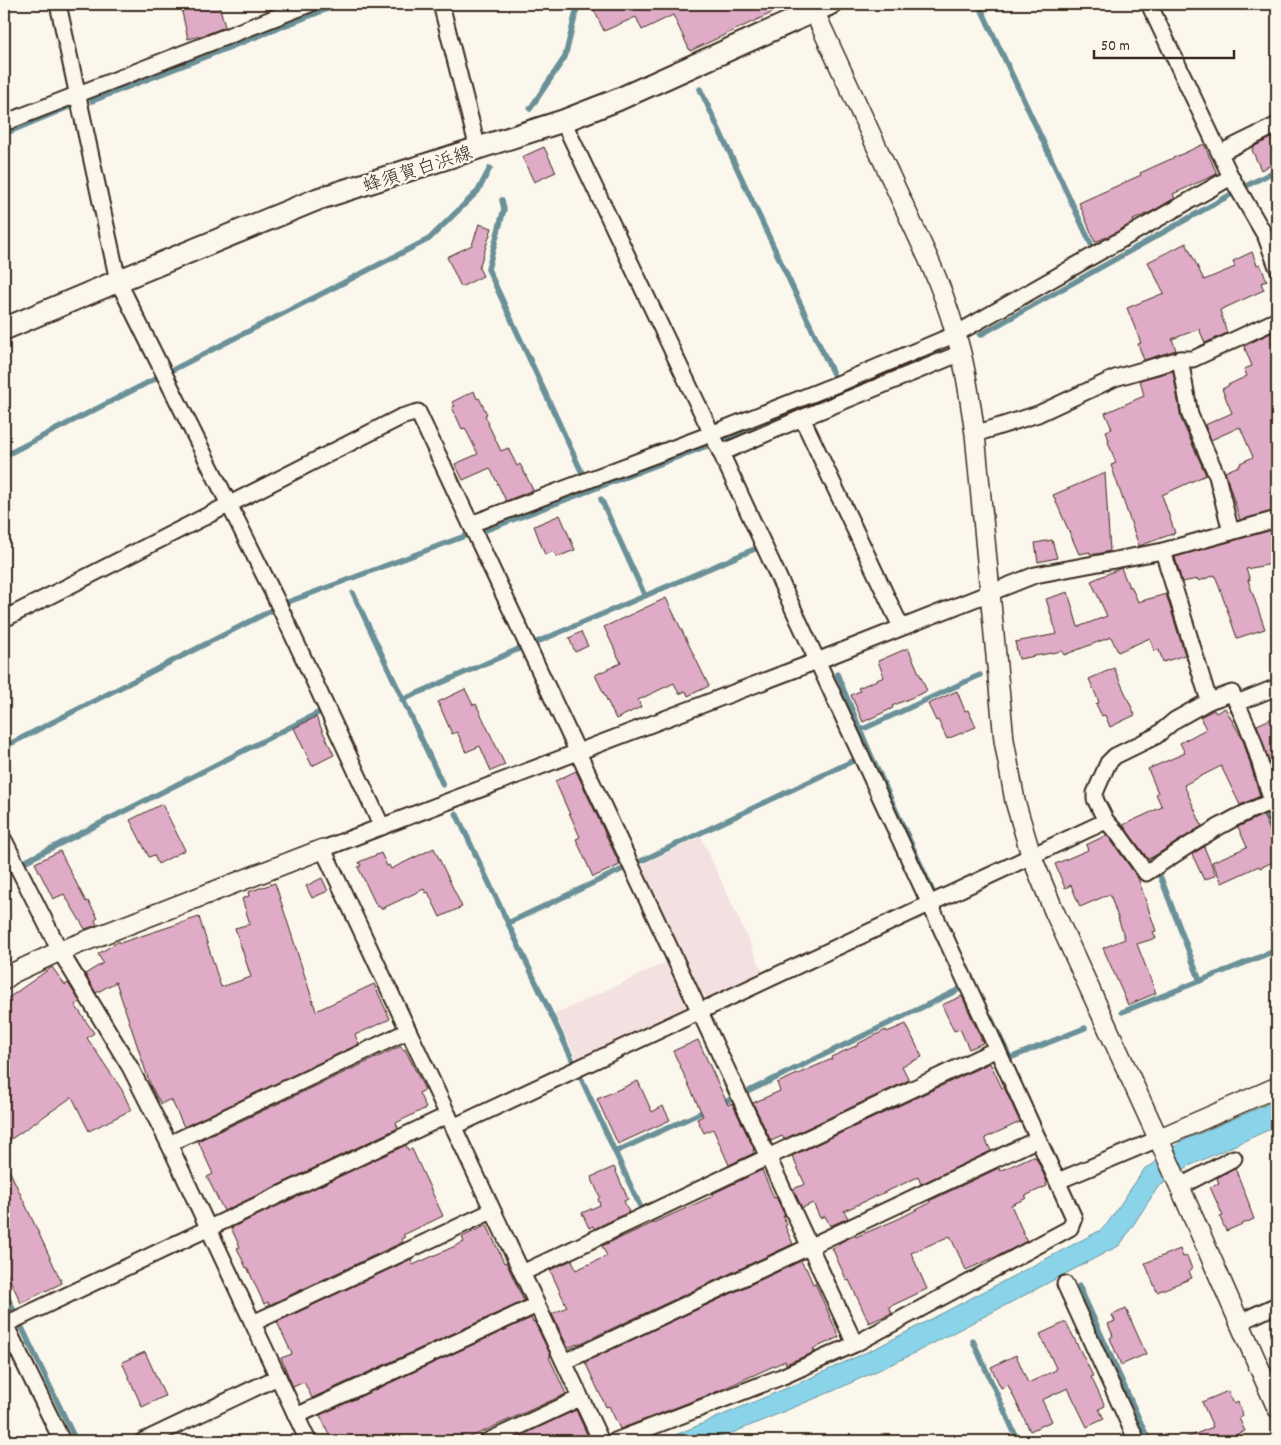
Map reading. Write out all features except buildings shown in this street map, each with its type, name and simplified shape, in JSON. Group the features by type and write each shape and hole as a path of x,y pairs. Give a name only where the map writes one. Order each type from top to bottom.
{"main road":[{"name":"蜂須賀白浜線","path":"4,329 318,199 563,121 617,100 818,6"}],"street":[{"path":"58,4 118,281 279,607 382,827"},
{"path":"4,122 310,4"},
{"path":"441,4 478,149"},
{"path":"1150,4 1235,185 1266,238 1277,267"},
{"path":"818,6 942,290 961,353 975,434 1004,740 1015,801 1031,856 1277,1408"},
{"path":"563,121 716,443 1074,1218 1070,1228 855,1344 782,1377 615,1441"},
{"path":"1220,153 1277,125"},
{"path":"716,443 840,383 956,334 1235,185"},
{"path":"975,434 1038,414 1115,378 1180,359 1193,359 1277,320"},
{"path":"474,530 716,443 802,418 961,353"},
{"path":"1180,359 1190,415 1216,476 1231,532"},
{"path":"4,619 401,417 418,412 855,1344"},
{"path":"802,418 901,628"},
{"path":"4,980 13,973 60,951 322,849 817,661 1034,575 1163,551 1231,532 1276,525"},
{"path":"1163,551 1209,701"},
{"path":"1237,703 1277,687"},
{"path":"1275,801 1248,810 1222,824 1146,873 1119,835 1106,821 1095,799 1095,793 1108,763 1115,756 1156,736 1174,720 1209,701 1232,693 1252,737 1275,801 1277,818"},
{"path":"62,1441 11,1322 208,1228 700,1011 1106,821"},
{"path":"4,840 60,951 130,1067 169,1144 308,1441"},
{"path":"322,849 601,1441"},
{"path":"169,1144 408,1031"},
{"path":"522,1273 997,1049"},
{"path":"1058,1181 1161,1145 1277,1087"},
{"path":"564,1362 1038,1139"},
{"path":"1179,1187 1234,1158"},
{"path":"253,1323 492,1211"},
{"path":"1065,1284 1138,1441"},
{"path":"296,1416 537,1305"},
{"path":"1240,1322 1277,1306"},
{"path":"143,1441 278,1377"},
{"path":"488,1441 580,1398"}],"shaded area":[{"path":"701,837 764,974 710,999 699,992 641,865"},
{"path":"667,962 687,1003 683,1013 577,1059 555,1014"}],"water":[{"path":"1277,1100 1277,1126 1189,1166 1158,1187 1120,1245 907,1357 833,1391 713,1441 661,1441 806,1380 878,1347 1101,1230 1145,1168 1152,1165 1180,1142"}],"waterway":[{"path":"271,4 272,9"},
{"path":"92,101 340,4"},
{"path":"530,109 565,57 578,4"},
{"path":"979,4 1091,244"},
{"path":"700,89 834,376"},
{"path":"4,134 71,106"},
{"path":"4,456 429,239 478,191 490,168"},
{"path":"980,335 1277,170"},
{"path":"502,200 504,209 488,269 583,475"},
{"path":"4,747 288,602 465,536 486,530 733,436 939,352"},
{"path":"601,499 645,596"},
{"path":"537,642 757,548"},
{"path":"353,593 443,785"},
{"path":"402,700 521,648"},
{"path":"837,674 870,753 933,892"},
{"path":"861,730 980,675"},
{"path":"22,863 320,712"},
{"path":"639,862 859,758"},
{"path":"1265,812 1277,845"},
{"path":"456,813 573,1061"},
{"path":"508,923 623,869"},
{"path":"1153,876 1159,873 1200,981"},
{"path":"1122,1012 1277,950"},
{"path":"749,1091 964,987"},
{"path":"990,1016 1010,1058 1085,1028"},
{"path":"581,1078 640,1206"},
{"path":"719,1105 731,1099"},
{"path":"615,1152 709,1109"},
{"path":"1079,1286 1149,1441"},
{"path":"4,1290 76,1441"},
{"path":"973,1341 1018,1441"}]}
